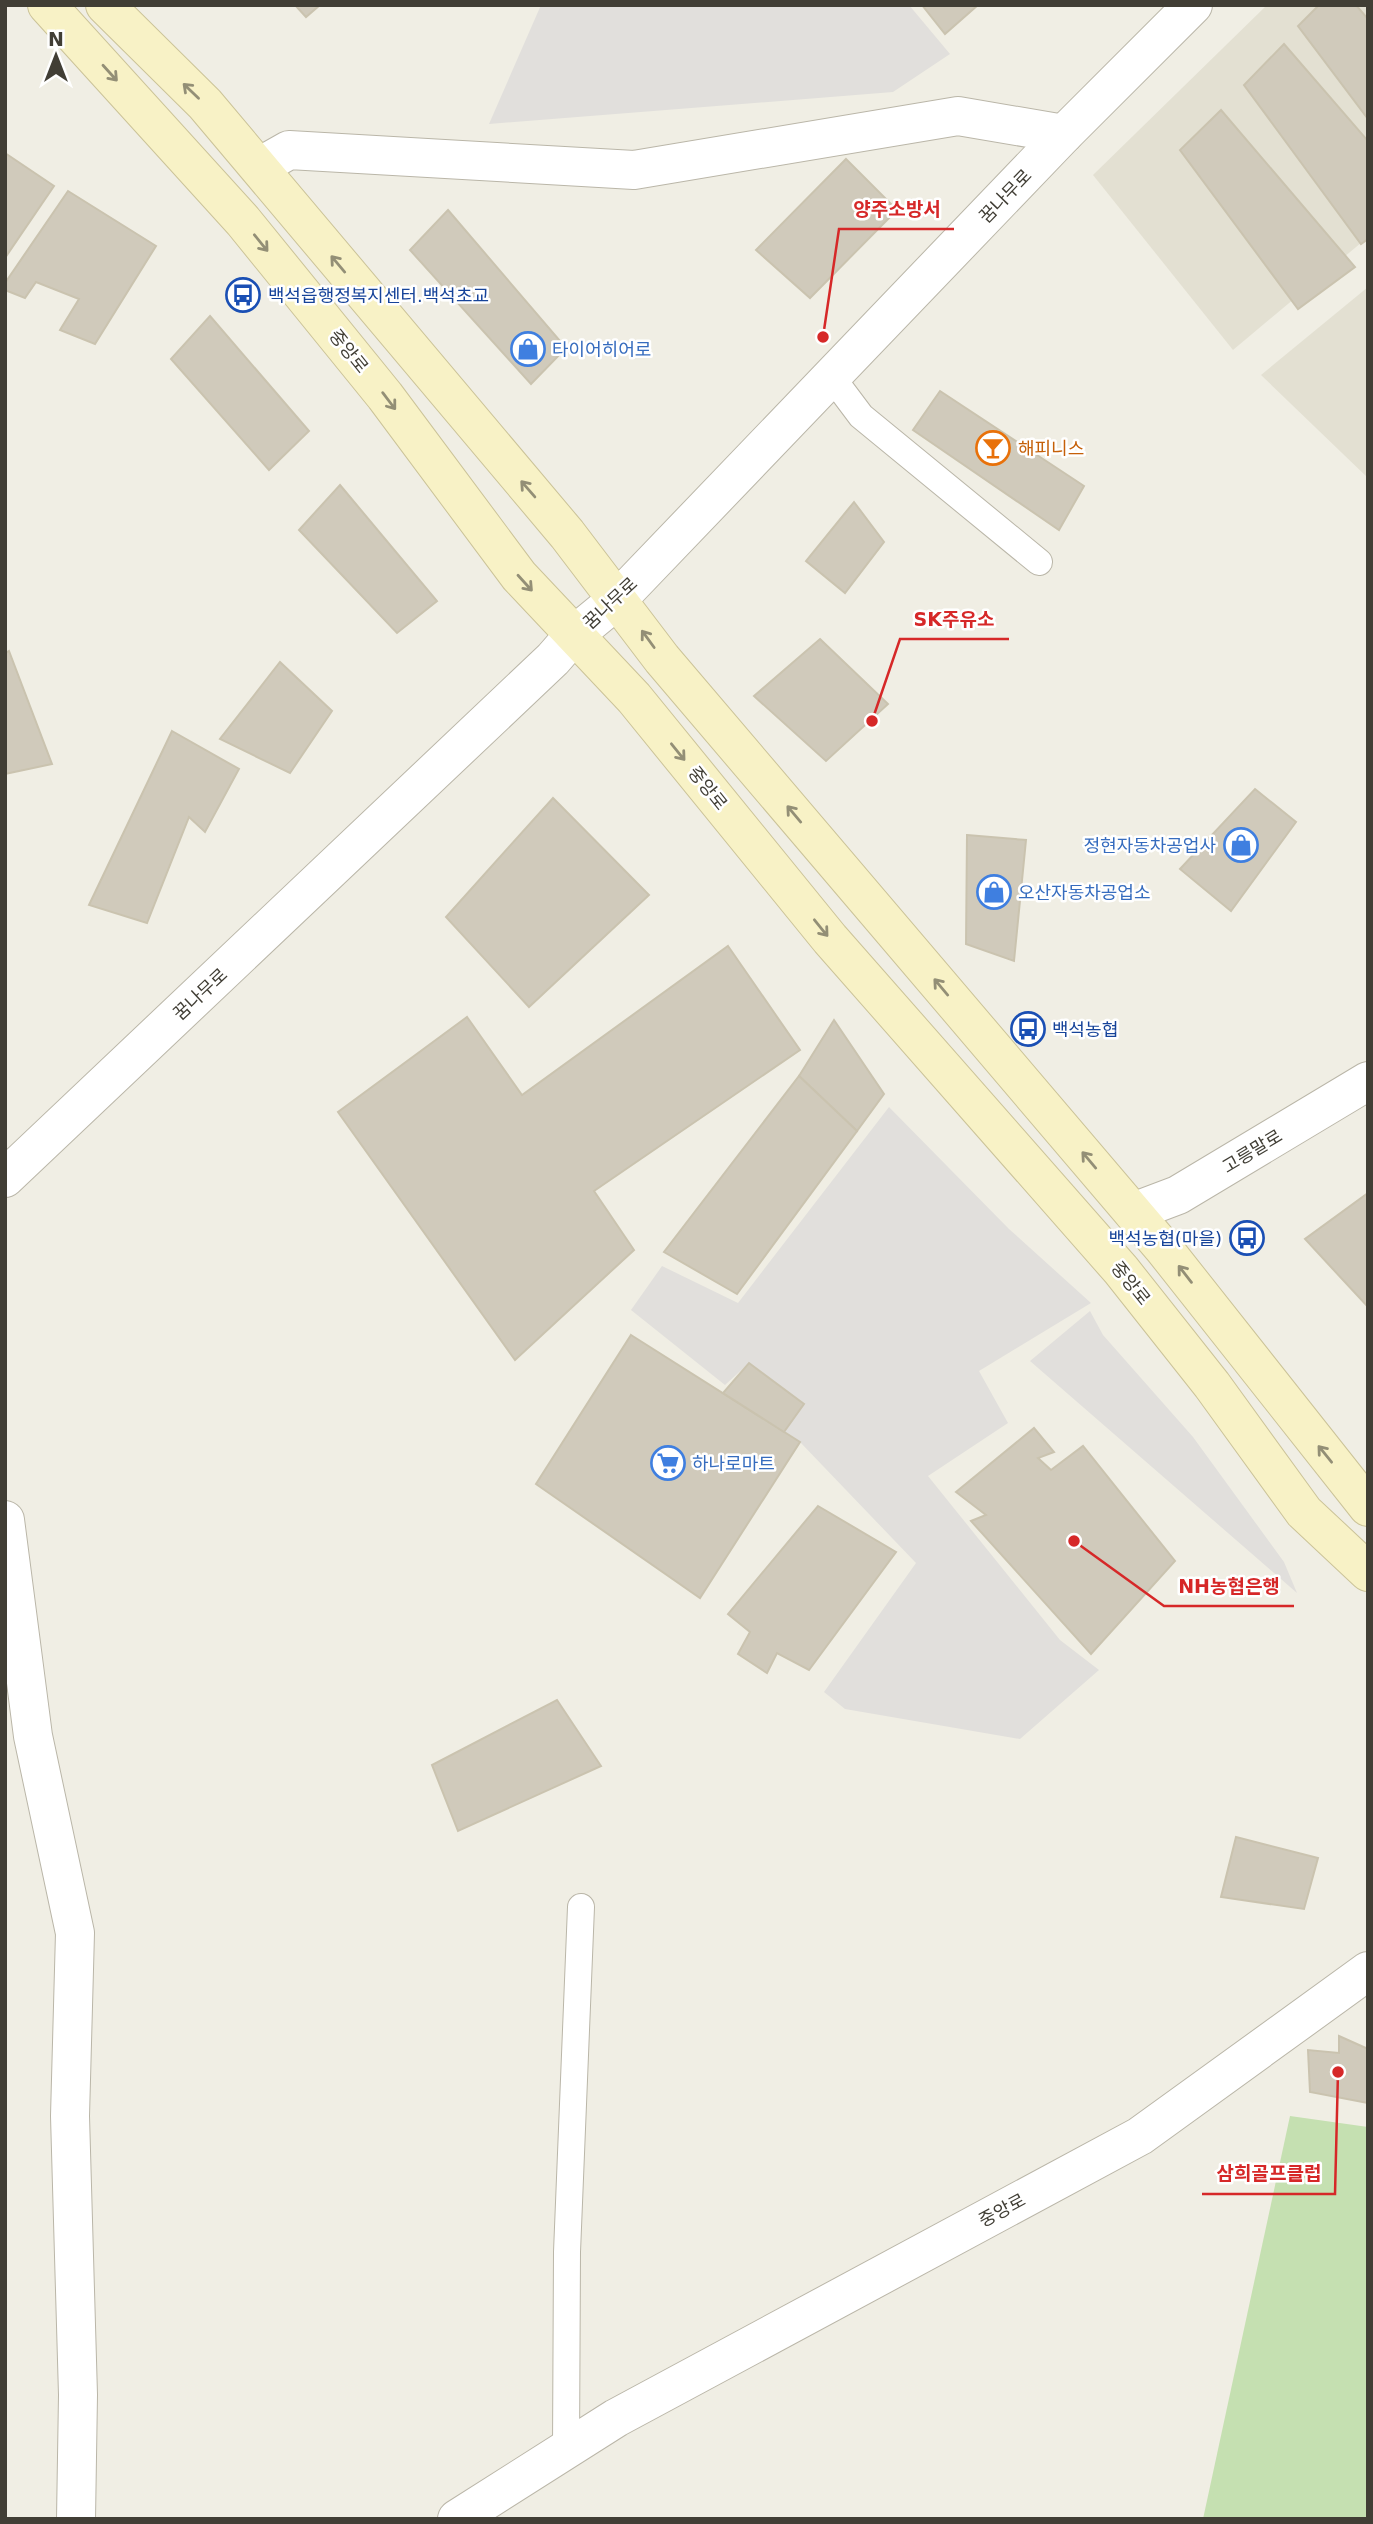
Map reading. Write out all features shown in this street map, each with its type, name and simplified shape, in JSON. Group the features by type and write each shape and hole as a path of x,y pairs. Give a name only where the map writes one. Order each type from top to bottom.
{"main road":[{"name":"중앙로","path":"47,5 243,221 385,396 519,576 634,698 830,939 968,1099 1094,1237 1212,1385 1304,1512 1368,1572"},
{"path":"105,5 205,104 259,167 567,534 662,659 1133,1212 1368,1507"}],"street":[{"name":"꿈나무로","path":"5,1178 533,679 573,636 618,599 1064,134 1193,5"},
{"path":"259,167 289,149 634,170 958,116 1064,134"},
{"name":"고릉말로","path":"1133,1212 1178,1195 1368,1082"},
{"path":"5,1520 33,1735 75,1933 70,2116 78,2395 76,2519"},
{"name":"중앙로","path":"457,2519 616,2418 1140,2136 1368,1971"}],"lane":[{"path":"831,376 861,416 1039,562"},
{"path":"566,2449 567,2252 582,1907"}],"shaded area":[{"path":"541,5 909,5 950,54 893,92 489,124"},
{"path":"1267,5 1368,5 1368,237 1233,350 1093,175"},
{"path":"1368,287 1368,478 1261,375"},
{"path":"889,1107 1009,1229 1091,1303 979,1371 1008,1423 928,1476 1060,1640 1099,1670 1020,1739 845,1709 824,1692 916,1563 800,1442 784,1432 804,1404 749,1363 725,1385 631,1310 662,1266 738,1303"},
{"path":"1090,1311 1103,1335 1193,1437 1284,1562 1297,1593 1030,1361"}],"green space":[{"path":"1290,2116 1368,2127 1368,2519 1203,2519"}],"building":[{"path":"295,5 320,5 306,17"},
{"path":"922,5 978,5 945,34"},
{"path":"1319,5 1356,5 1368,19 1368,119 1298,26"},
{"path":"1284,44 1368,141 1368,239 1361,244 1244,85"},
{"path":"1221,110 1355,267 1298,309 1180,150"},
{"path":"5,153 54,186 5,258"},
{"path":"846,159 897,210 810,298 756,250"},
{"path":"68,191 156,246 95,344 60,330 79,299 36,282 25,298 5,290 5,283"},
{"path":"448,210 566,348 531,384 410,250"},
{"path":"210,316 309,431 269,470 171,359"},
{"path":"940,391 1084,486 1059,530 913,430"},
{"path":"340,485 437,601 397,633 299,530"},
{"path":"854,502 884,542 845,593 806,561"},
{"path":"820,639 888,704 826,761 754,696"},
{"path":"9,651 52,764 5,774 5,653"},
{"path":"280,662 332,711 290,773 220,739"},
{"path":"172,731 239,769 205,832 189,817 147,923 89,905"},
{"name":"정현자동차공업사","path":"1255,789 1296,822 1231,911 1180,869"},
{"path":"553,798 649,895 529,1007 446,917"},
{"name":"오산자동차공업소","path":"967,835 1026,840 1014,961 966,944"},
{"path":"728,946 800,1050 594,1191 634,1250 515,1360 338,1112 467,1017 522,1095"},
{"path":"834,1020 884,1094 857,1131 799,1076"},
{"path":"799,1076 857,1131 737,1294 664,1252"},
{"path":"1368,1193 1368,1307 1305,1239"},
{"name":"하나로마트","path":"631,1335 800,1442 700,1598 536,1484"},
{"path":"749,1363 804,1404 784,1432 723,1393"},
{"path":"1034,1428 1054,1452 1038,1458 1051,1470 1083,1446 1175,1561 1091,1654 971,1521 986,1515 956,1492"},
{"path":"818,1506 896,1552 809,1670 777,1653 767,1673 738,1654 750,1632 728,1614"},
{"path":"557,1700 601,1766 458,1831 432,1765"},
{"path":"1236,1837 1318,1858 1304,1909 1221,1897"},
{"path":"1339,2036 1368,2049 1368,2103 1310,2092 1308,2050 1339,2053"}],"place":[{"name":"백석읍행정복지센터.백석초교","path":"243,295"},
{"name":"양주소방서","path":"823,337"},
{"name":"타이어히어로","path":"528,349"},
{"name":"해피니스","path":"993,448"},
{"name":"SK주유소","path":"872,721"},
{"name":"정현자동차공업사","path":"1241,845"},
{"name":"오산자동차공업소","path":"994,892"},
{"name":"백석농협","path":"1028,1029"},
{"name":"백석농협(마을)","path":"1247,1238"},
{"name":"하나로마트","path":"668,1463"},
{"name":"NH농협은행","path":"1074,1541"},
{"name":"삼희골프클럽","path":"1338,2072"}]}
